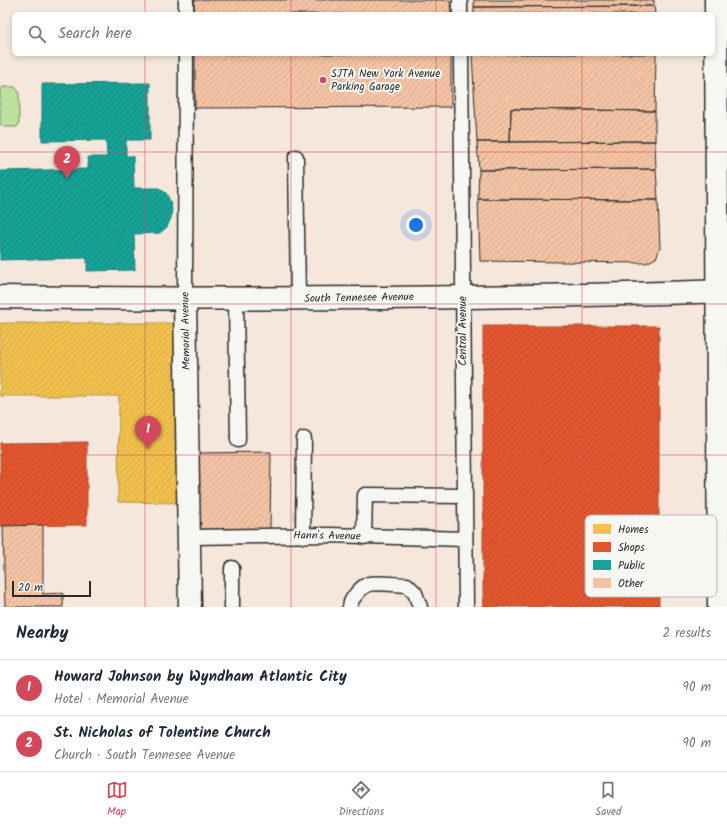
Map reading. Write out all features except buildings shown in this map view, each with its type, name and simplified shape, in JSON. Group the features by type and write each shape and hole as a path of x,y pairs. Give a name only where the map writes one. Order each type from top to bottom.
{"main road":[{"path":"716,0 722,291 719,607"},
{"name":"South Tennesee Avenue","path":"0,297 236,299 463,297 722,291"},
{"name":"Memorial Avenue","path":"185,299 190,607"}],"lane":[{"path":"186,0 186,12"},
{"path":"460,0 460,12"},
{"name":"Memorial Avenue","path":"185,299 186,56"},
{"name":"Central Avenue","path":"461,56 466,607"},
{"path":"296,157 298,298"},
{"path":"236,299 238,440"},
{"path":"304,439 304,536"},
{"path":"364,537 365,495 464,496"},
{"name":"Hann's Avenue","path":"190,537 304,536 465,539"},
{"path":"232,568 232,607"},
{"path":"350,607 350,604 358,592 369,584 407,585 416,593 420,607"}],"green space":[{"path":"3,87 15,87 19,92 19,123 17,127 4,127 0,124 0,91"}],"place":[{"name":"SJTA New York Avenue Parking Garage","path":"323,80"},
{"name":"St. Nicholas of Tolentine Church","path":"67,179"},
{"name":"Howard Johnson by Wyndham Atlantic City","path":"148,449"}]}
